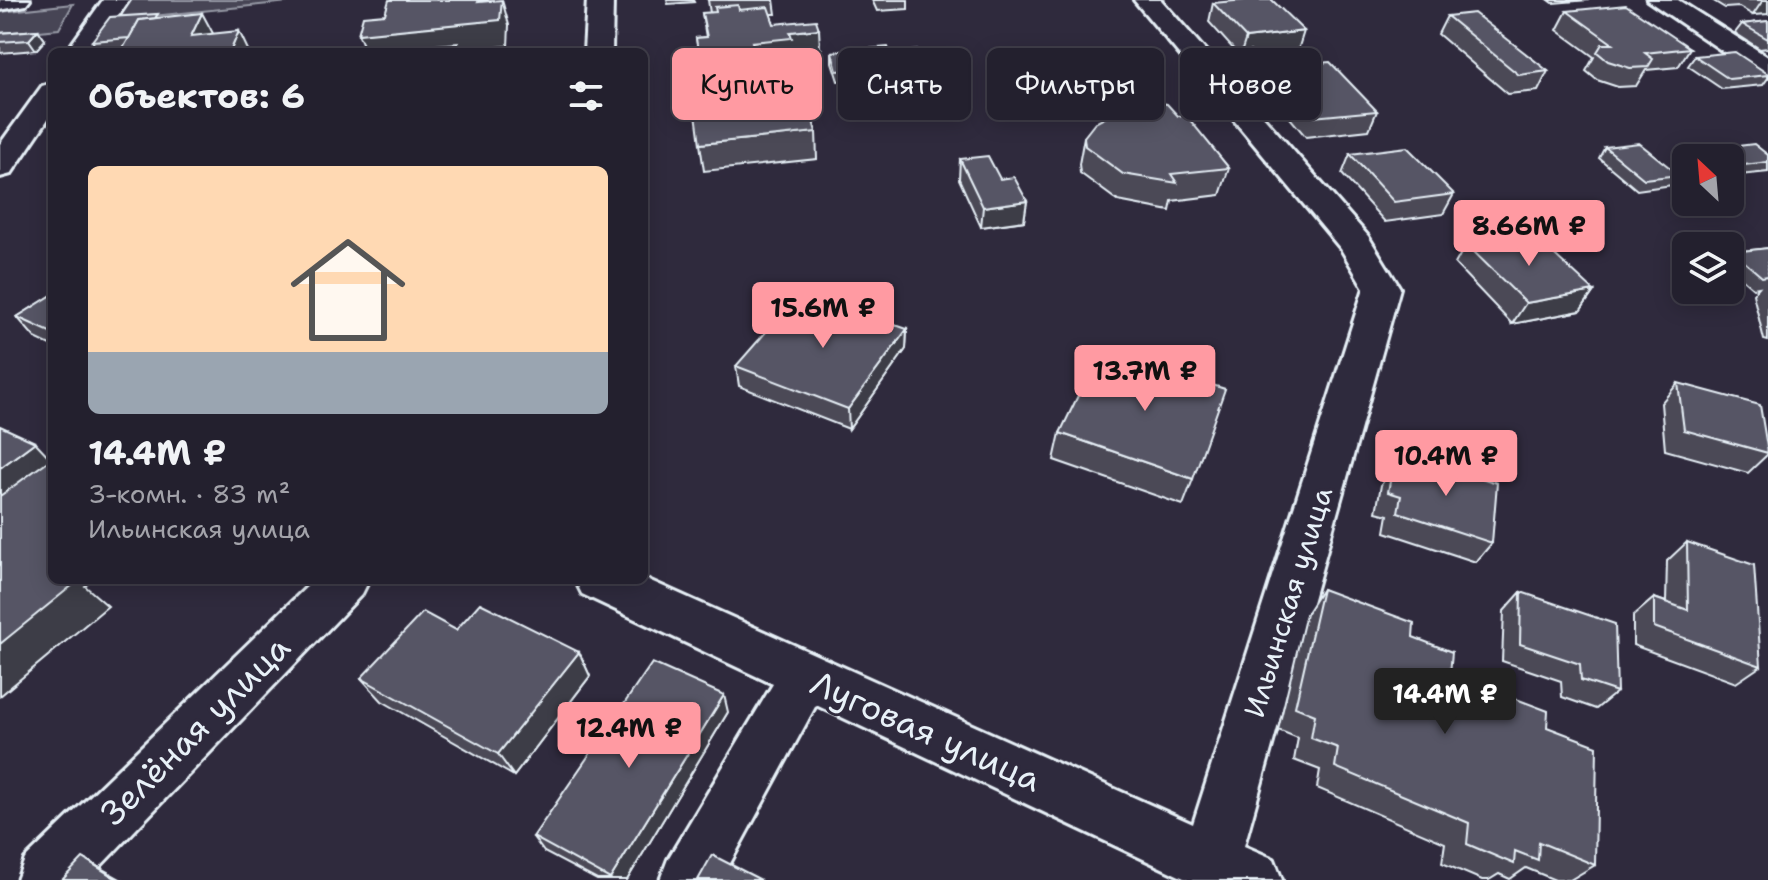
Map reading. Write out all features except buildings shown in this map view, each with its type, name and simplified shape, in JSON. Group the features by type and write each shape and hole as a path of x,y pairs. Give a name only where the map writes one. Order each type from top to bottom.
{"street":[{"path":"0,2 17,0"},
{"path":"83,48 116,0"},
{"path":"598,48 600,0"},
{"name":"Ильинская улица","path":"1147,0 1356,244 1382,288 1232,870"},
{"path":"1660,0 1768,69"},
{"path":"0,167 48,98"},
{"name":"Зелёная улица","path":"46,880 341,584"},
{"name":"Луговая улица","path":"608,584 1232,870"},
{"path":"689,880 805,676"}],"shaded area":[{"path":"127,0 308,0 114,20"},
{"path":"73,4 59,29 0,35 0,12"}]}
